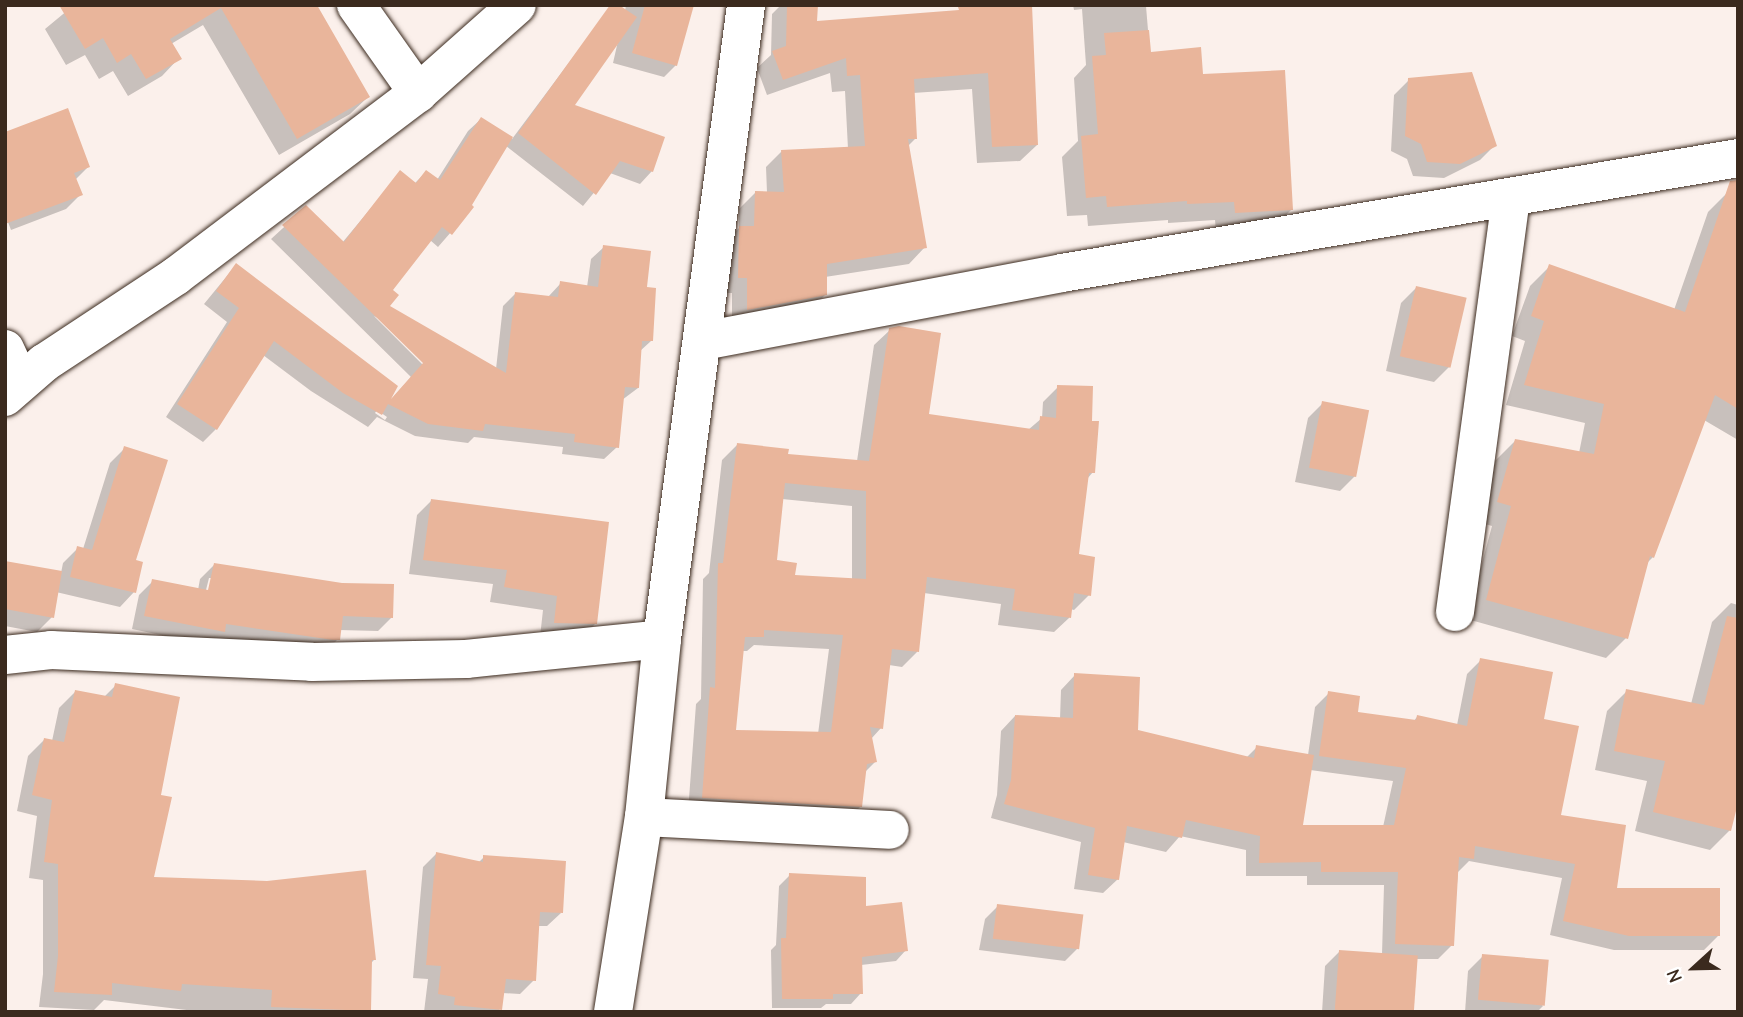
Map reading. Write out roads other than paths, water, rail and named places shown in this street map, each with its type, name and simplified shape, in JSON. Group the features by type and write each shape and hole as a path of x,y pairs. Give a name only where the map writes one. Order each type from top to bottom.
{"street":[{"path":"356,5 418,93"},
{"path":"10,376 176,276 418,93 517,5"},
{"path":"613,1012 644,817 662,639 746,5"},
{"path":"703,341 1062,273 1511,199 1738,158"},
{"path":"1455,612 1511,199"},
{"path":"5,655 51,650 312,662 466,659 662,639"},
{"path":"644,817 890,830"}]}
